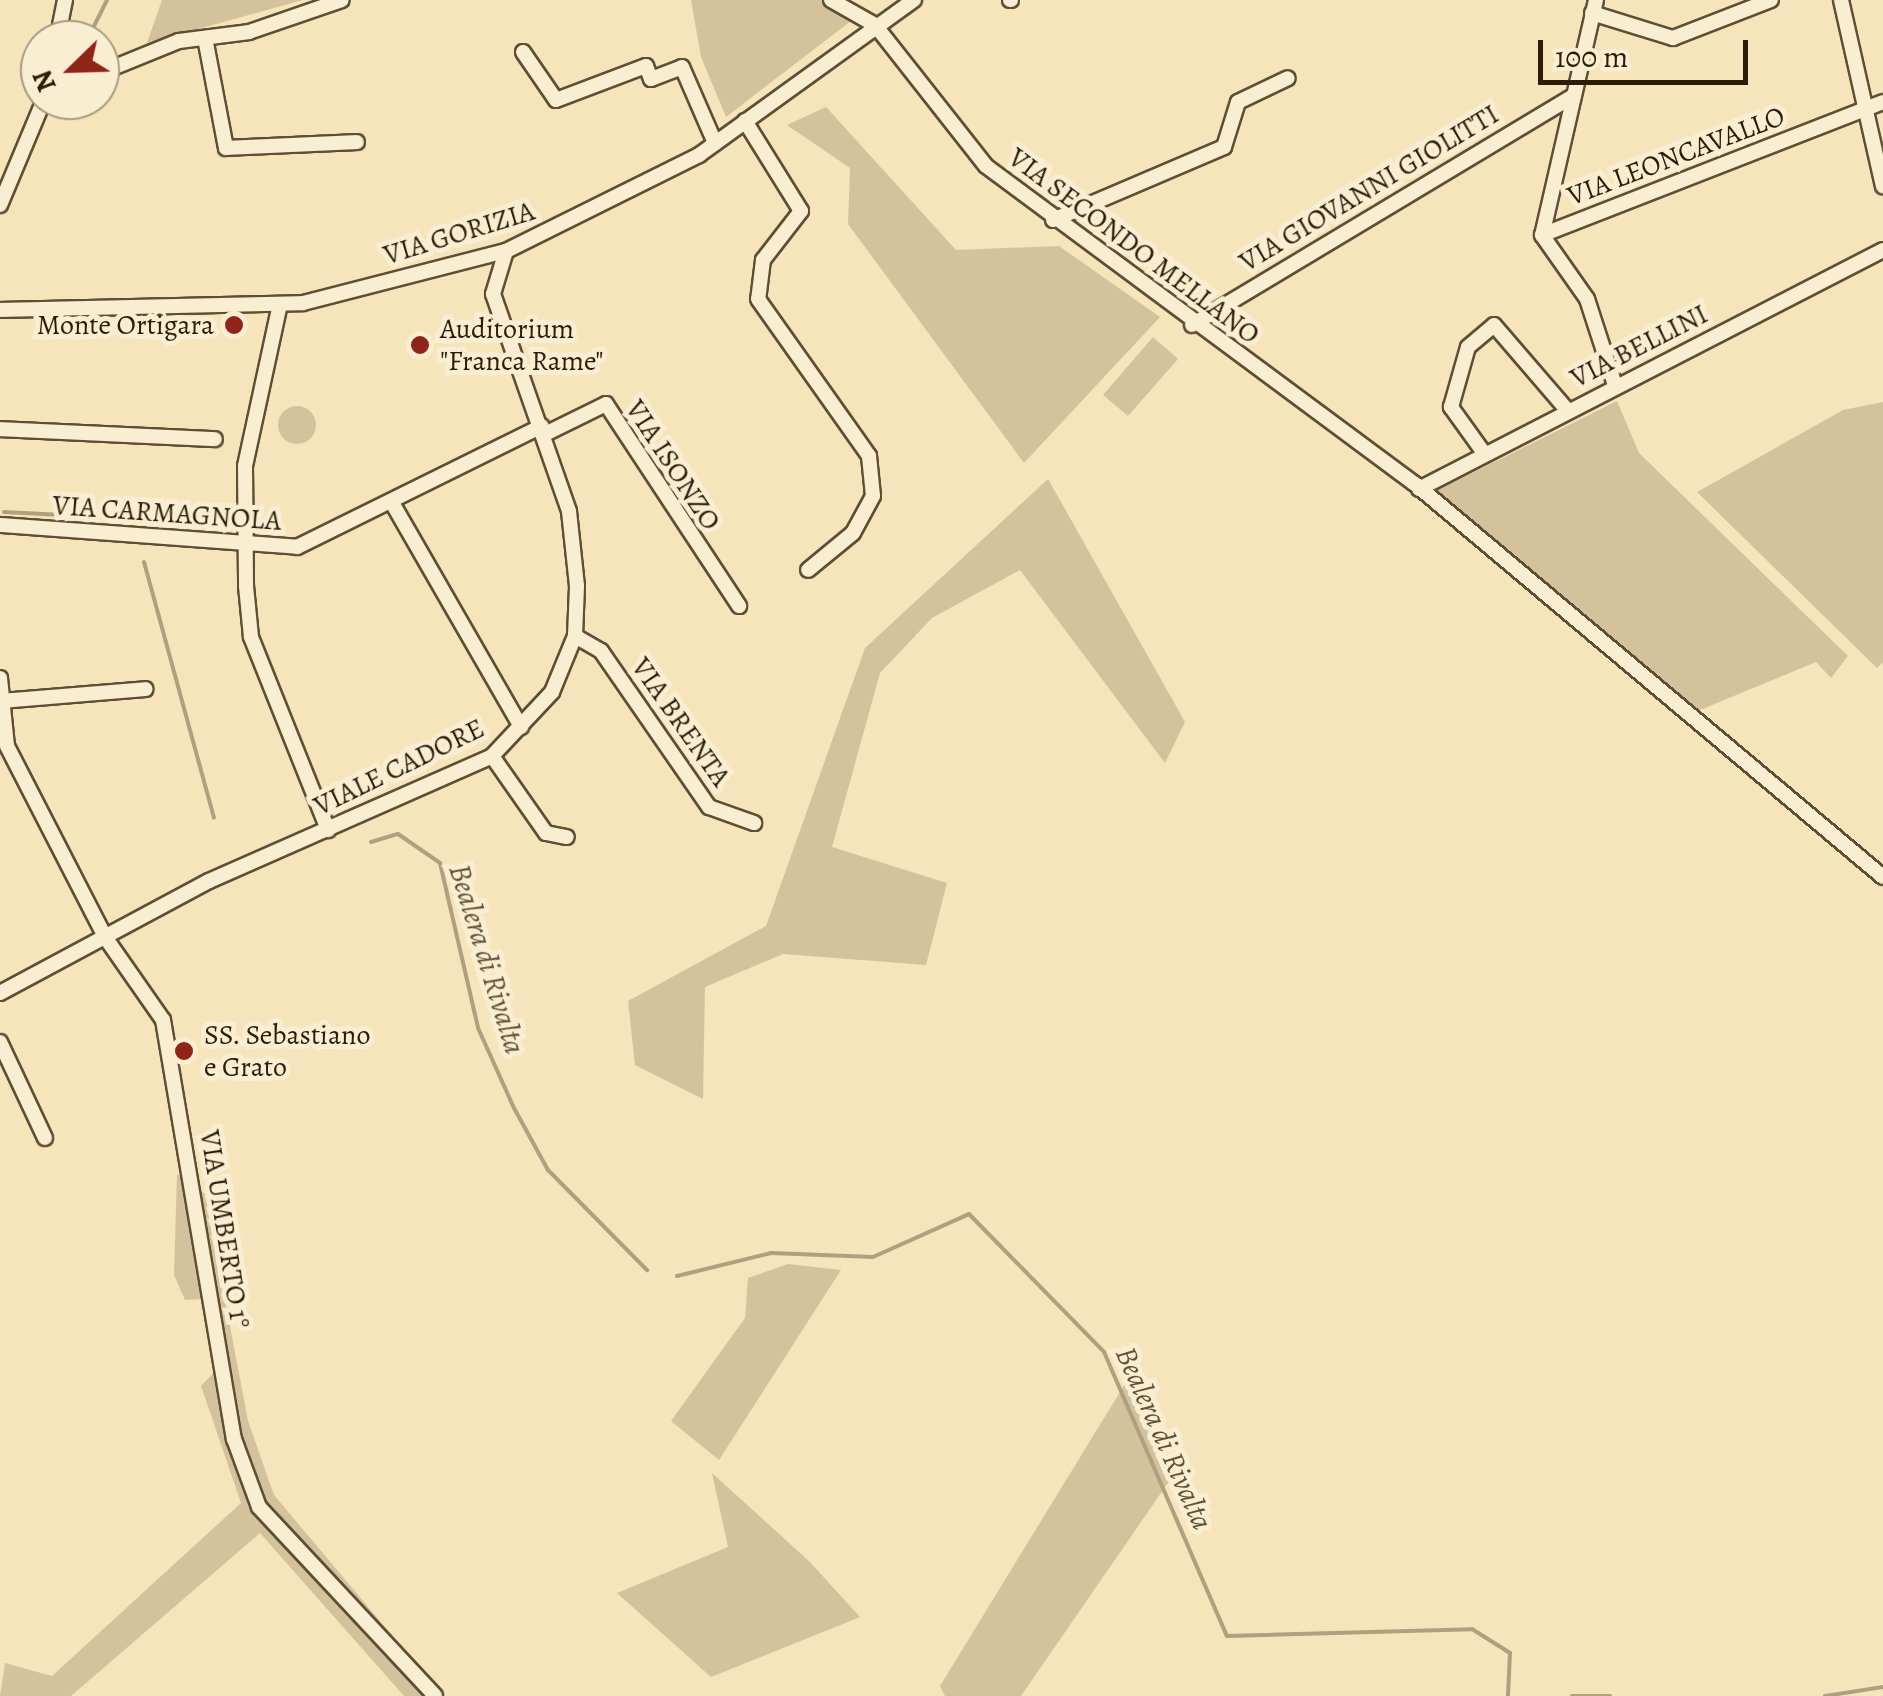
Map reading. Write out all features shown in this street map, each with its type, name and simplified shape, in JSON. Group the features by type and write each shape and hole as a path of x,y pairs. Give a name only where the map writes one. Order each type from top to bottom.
{"street":[{"path":"120,66 342,0"},
{"path":"831,0 875,26 887,0"},
{"name":"VIA GORIZIA","path":"0,310 280,304 506,250 626,198 715,143 914,0"},
{"path":"1615,385 1586,299 1542,235 1594,6 1673,38 1771,0"},
{"path":"1842,0 1883,186"},
{"name":"VIA SECONDO MELLANO","path":"875,26 941,118 1053,220 1419,489 1883,878"},
{"path":"205,38 226,148 357,142"},
{"path":"523,52 556,100 646,66 650,79 682,67 715,143"},
{"path":"1053,220 1224,147 1238,102 1288,78"},
{"name":"VIA GIOVANNI GIOLITTI","path":"1192,324 1573,96"},
{"name":"VIA LEONCAVALLO","path":"1542,235 1883,102"},
{"path":"0,205 36,120"},
{"path":"745,121 801,211 763,260 758,299 869,456 873,496 854,533 808,570"},
{"name":"VIALE CADORE","path":"0,993 105,937 492,756 552,692 574,636 569,511 494,294 506,250"},
{"name":"VIA BELLINI","path":"1419,489 1883,250"},
{"path":"280,304 245,466 251,637 328,830"},
{"path":"1484,454 1451,407 1468,347 1494,326 1567,410"},
{"name":"VIA ISONZO","path":"543,430 606,404 739,606"},
{"path":"0,429 215,439"},
{"name":"VIA CARMAGNOLA","path":"0,525 297,548 394,506 543,430"},
{"path":"394,506 521,726"},
{"name":"VIA BRENTA","path":"574,636 600,651 709,808 754,823"},
{"name":"VIA UMBERTO 1°","path":"0,678 7,746 105,937 164,1020 234,1438 258,1507 435,1696"},
{"path":"1,700 146,690"},
{"path":"492,756 546,833 567,837"},
{"path":"0,1042 45,1138"}],"shaded area":[{"path":"162,0 303,0 147,43"},
{"path":"691,0 825,0 851,21 726,117 701,57"},
{"path":"826,107 956,250 1059,246 1160,317 1024,463 848,224 850,168 787,125"},
{"path":"1153,337 1178,359 1128,416 1103,395"},
{"path":"1617,401 1639,453 1848,656 1831,678 1816,662 1695,712 1434,492"},
{"path":"1883,402 1883,662 1877,668 1697,492 1843,410"},
{"path":"297,406 311,411 316,425 311,439 297,444 283,439 278,425 283,411"},
{"path":"1048,479 1185,722 1165,763 1020,570 932,618 880,673 832,847 947,883 926,965 783,954 705,987 703,1099 635,1065 628,1001 766,926 865,648"},
{"path":"177,1174 205,1194 248,1421 274,1495 443,1696 404,1696 260,1533 71,1696 0,1696 5,1663 52,1676 241,1503 201,1386 219,1367 202,1299 185,1300 174,1275"},
{"path":"788,1264 841,1270 719,1460 671,1421 745,1318 748,1278"},
{"path":"1131,1374 1172,1477 1021,1696 945,1696 940,1686"},
{"path":"712,1473 810,1562 860,1617 711,1677 617,1593 728,1547"}],"waterway":[{"name":"Bealera di Rivalta","path":"97,20 107,0"},
{"name":"Bealera di Rivalta","path":"4,512 122,518"},
{"name":"Bealera di Rivalta","path":"144,562 214,818"},
{"name":"Bealera di Rivalta","path":"371,842 398,834 440,863 478,1028 514,1108 548,1170 647,1270"},
{"name":"Bealera di Rivalta","path":"677,1276 771,1253 873,1257 969,1214 1104,1352 1227,1636 1472,1629 1510,1653 1508,1696"},
{"path":"1825,1696 1883,1687"},
{"path":"1572,1696 1610,1696"}],"place":[{"name":"Monte Ortigara","path":"234,325"},
{"name":"Auditorium \"Franca Rame\"","path":"420,345"},
{"name":"SS. Sebastiano e Grato","path":"184,1051"}]}
